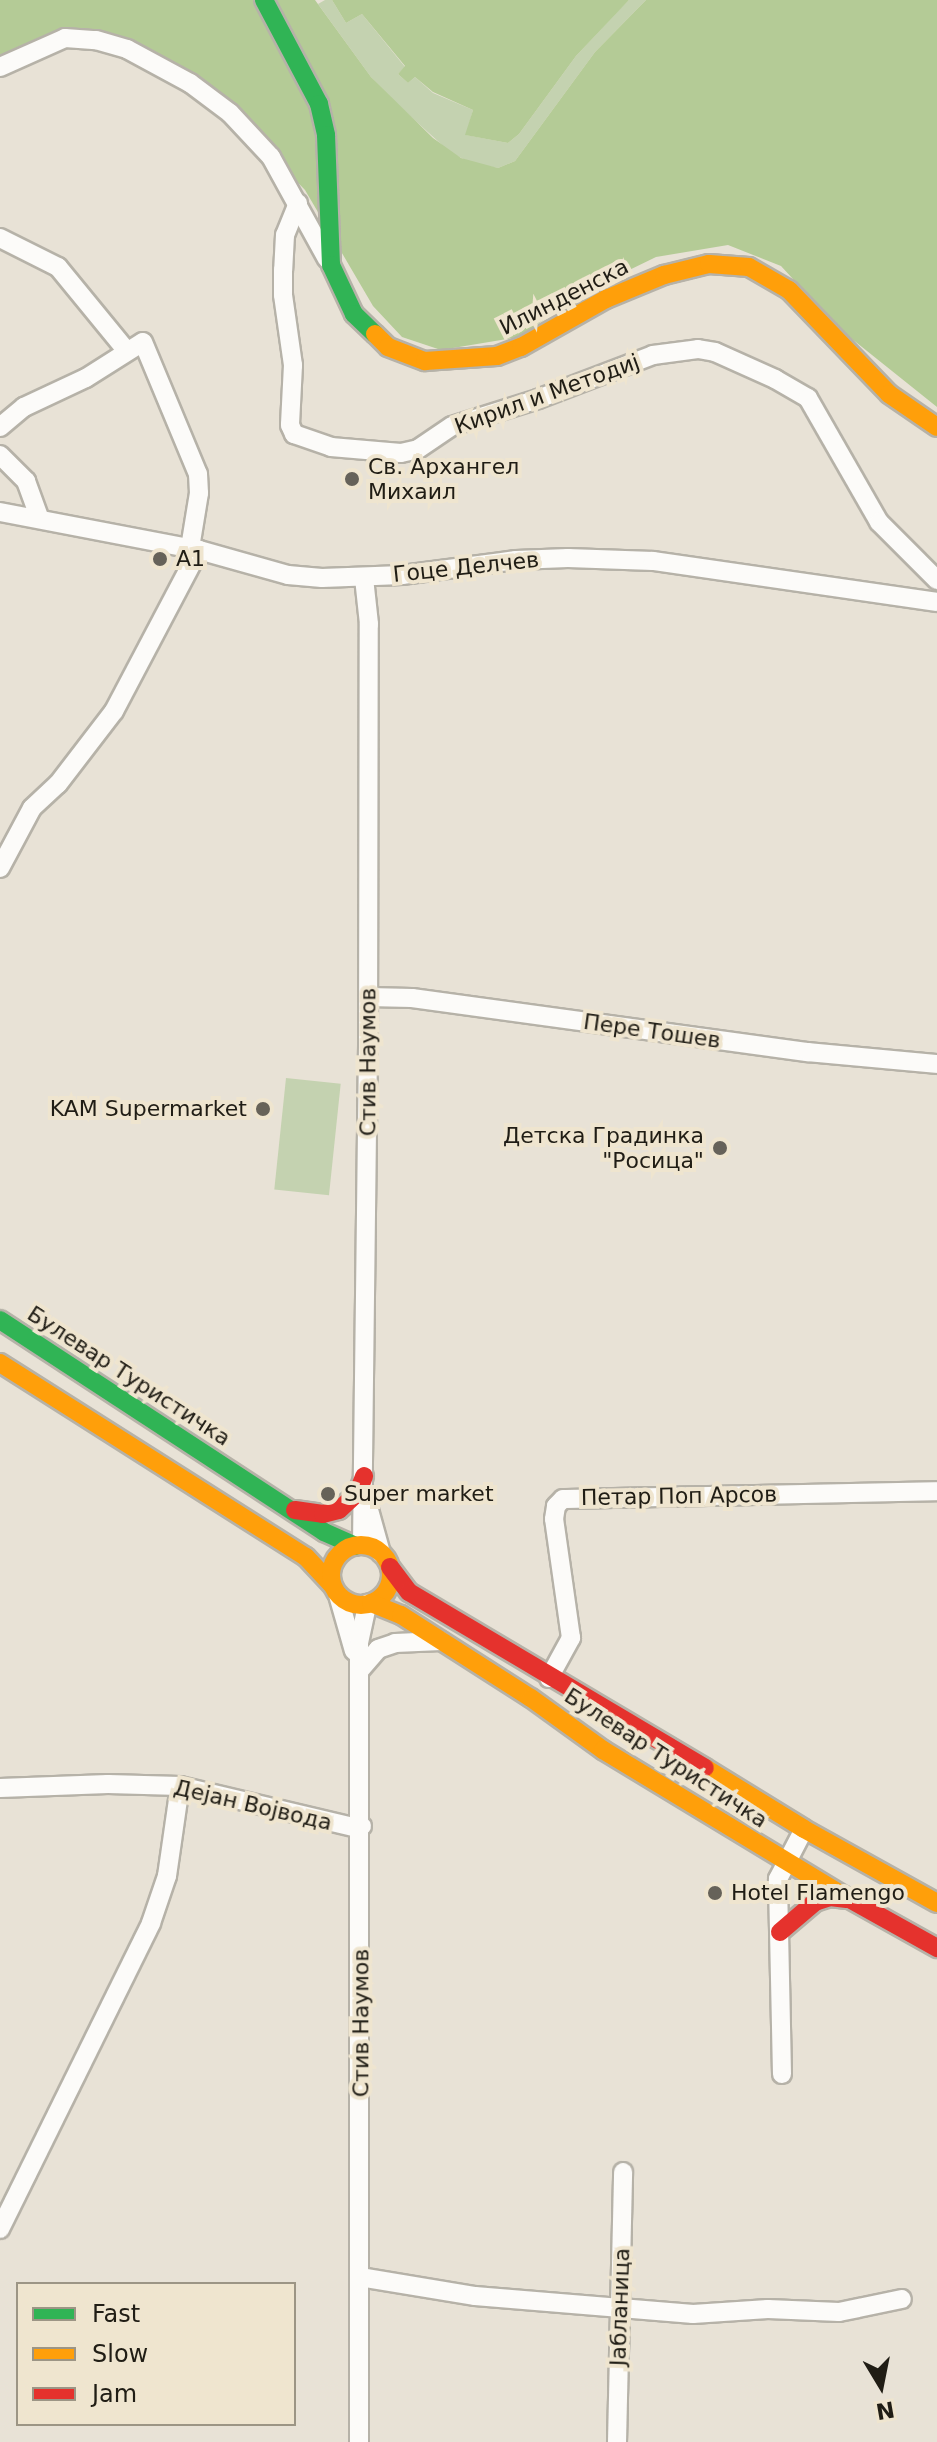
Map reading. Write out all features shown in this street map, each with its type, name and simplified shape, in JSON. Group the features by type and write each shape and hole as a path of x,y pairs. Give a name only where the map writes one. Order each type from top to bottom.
{"main road":[{"name":"Илинденска","path":"264,0 319,104 326,135 331,265 354,314 369,332 406,356 448,362 497,356 521,347 606,299 664,275 709,264 749,267 789,290 889,394 937,427"},
{"name":"Булевар Туристичка","path":"0,1320 286,1508 358,1546"},
{"path":"0,1363 306,1557 335,1590 347,1602 369,1604 387,1589 385,1560 358,1546 344,1548 333,1563 335,1590"},
{"path":"286,1508 323,1514 339,1510 358,1492 364,1476"},
{"name":"Булевар Туристичка","path":"385,1560 409,1592 549,1678 617,1714 804,1829 937,1903"},
{"name":"Булевар Туристичка","path":"369,1604 401,1615 531,1698 603,1750 784,1863 937,1948"},
{"path":"780,1932 815,1902 830,1897 847,1899"}],"street":[{"path":"0,67 65,38 96,40 127,49 190,83 230,113 271,157 331,265"},
{"name":"Кирил и Методиј","path":"298,203 285,235 283,270 293,365 290,425 294,434 331,447 401,453 418,449 452,426 538,399 653,355 698,349 715,352 808,398 879,522 937,580"},
{"path":"0,238 58,267 126,350"},
{"path":"0,427 24,407 86,378 137,342 147,347 194,461 199,493 194,549 114,711 58,784 32,808 0,868"},
{"path":"0,455 26,481 39,517"},
{"name":"Гоце Делчев","path":"0,512 194,549 288,575 364,578 516,560 653,561 937,602"},
{"name":"Стив Наумов","path":"358,1546 364,1476 368,997 369,635 364,578"},
{"name":"Пере Тошев","path":"368,997 412,998 808,1052 937,1064"},
{"path":"364,1476 385,1560"},
{"name":"Петар Поп Арсов","path":"549,1678 571,1638 554,1519 556,1506 563,1499 937,1491"},
{"path":"335,1590 360,1670"},
{"name":"Стив Наумов","path":"359,2442 362,1826 359,1643 369,1604"},
{"path":"360,1670 378,1649 395,1643 441,1641"},
{"name":"Дејан Војвода","path":"0,1788 108,1784 180,1786 354,1827 362,1826"},
{"path":"0,2229 151,1923 167,1876 180,1786"},
{"path":"782,2074 778,1879 804,1829"},
{"name":"Јабланица","path":"617,2442 623,2172"},
{"path":"360,2277 475,2296 693,2314 768,2309 839,2312 902,2299"}],"green space":[{"path":"0,0 315,0 371,77 433,138 461,158 498,168 515,161 595,52 646,0 937,0 937,407 837,327 781,266 728,245 656,257 582,293 519,337 441,350 402,337 373,306 305,190 250,133 155,63 65,38 0,67"},
{"path":"332,0 346,23 362,14 405,67 398,74 408,83 415,77 433,93 473,110 466,135 508,143 519,134 576,56 621,8 629,0 646,0 595,52 515,161 498,168 472,163 451,153 398,105 371,77 318,4"},
{"path":"332,0 629,0 576,56 519,134 508,143 465,135 473,110 433,92 415,77 408,83 398,74 405,66 362,14 346,23"},
{"path":"286,1078 341,1084 329,1195 274,1189"}],"traffic: fast":[{"path":"264,0 319,104 326,135 331,265 354,314 375,334"},
{"path":"0,1320 324,1532 355,1546"}],"traffic: slow":[{"path":"375,334 388,347 425,361 497,356 521,347 606,299 664,275 709,264 749,267 789,290 889,394 937,427"},
{"path":"0,1363 306,1557 332,1585"},
{"path":"361,1545 382,1554 391,1575 382,1596 361,1605 340,1596 331,1575 340,1554 361,1545"},
{"path":"371,1603 401,1615 531,1698 603,1750 844,1896"},
{"path":"705,1768 804,1829 937,1903"}],"traffic: jam":[{"path":"295,1510 323,1514 339,1510 358,1492 364,1476"},
{"path":"390,1567 409,1592 705,1768"},
{"path":"844,1896 937,1948"},
{"path":"780,1932 815,1902 830,1897 847,1899"}],"place":[{"name":"Св. Архангел Михаил","path":"352,479"},
{"name":"A1","path":"160,559"},
{"name":"KAM Supermarket","path":"263,1109"},
{"name":"Детска Градинка \"Росица\"","path":"720,1148"},
{"name":"Super market","path":"328,1494"},
{"name":"Hotel Flamengo","path":"715,1893"}]}
